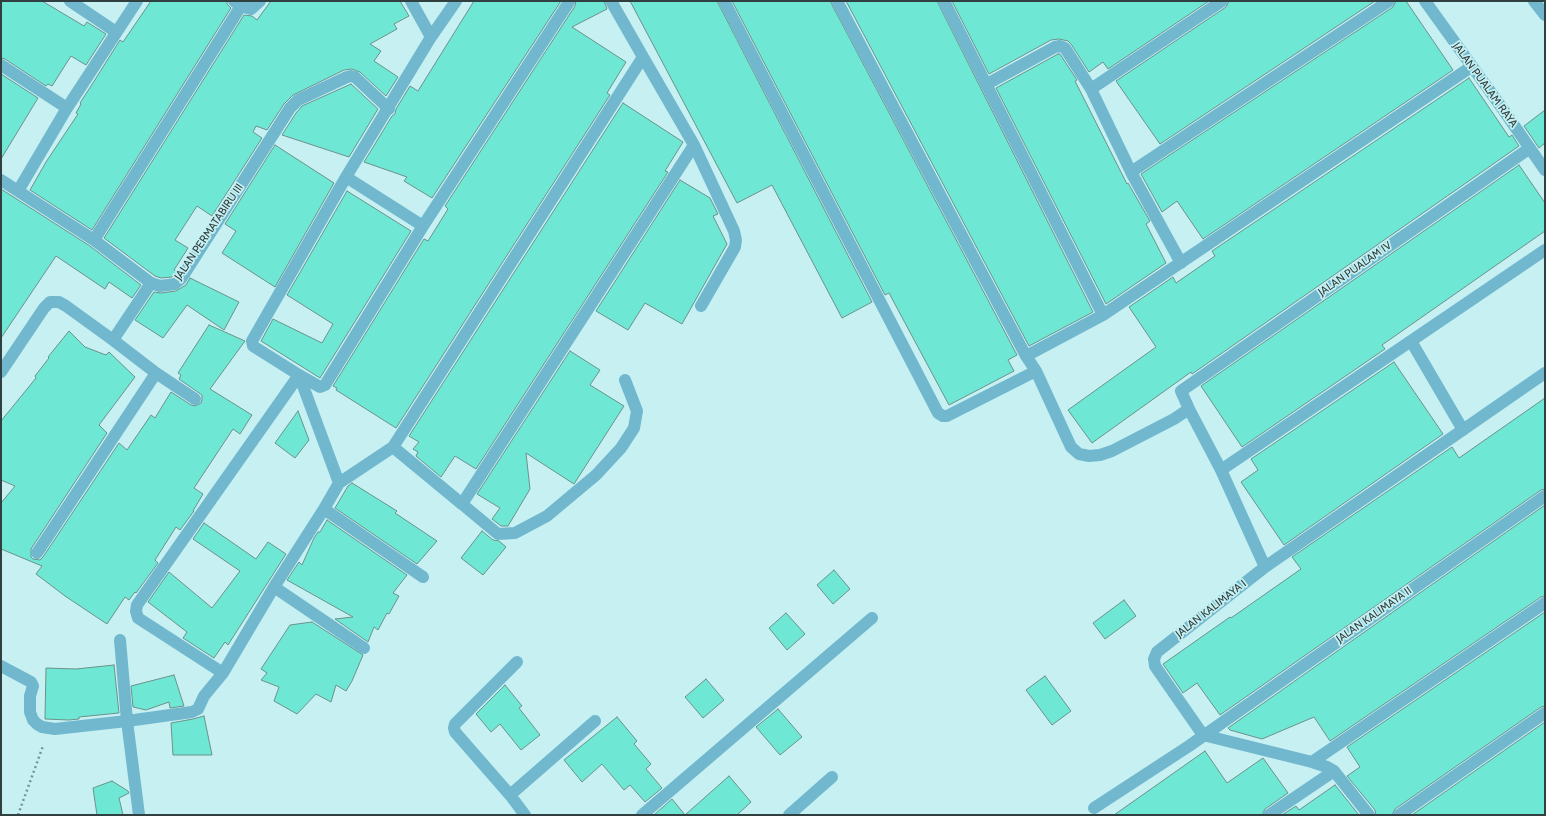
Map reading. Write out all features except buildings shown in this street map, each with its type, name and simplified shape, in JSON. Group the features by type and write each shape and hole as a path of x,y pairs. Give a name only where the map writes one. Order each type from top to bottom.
{"street":[{"path":"70,1 116,32"},
{"path":"18,191 67,108 137,1"},
{"path":"94,240 238,4 251,9 260,1"},
{"path":"411,1 431,37"},
{"path":"456,1 431,37 389,109 346,177 252,341 253,346 298,375 320,387 325,385 423,226 569,1"},
{"path":"611,1 694,145 734,230 736,240 734,247 701,306"},
{"path":"724,1 938,413 943,416 947,416 1036,371"},
{"path":"837,1 1026,356 1036,371 1071,447 1079,454 1089,456 1100,455 1112,451 1174,419 1189,409 1221,470 1265,566"},
{"path":"1091,89 1222,1"},
{"path":"1131,172 1389,1"},
{"name":"JALAN PUALAM RAYA","path":"1425,1 1545,170"},
{"path":"1534,1 1545,15"},
{"path":"950,3 987,84 1103,315"},
{"path":"987,84 1055,47 1060,46 1064,48 1091,89 1131,172 1181,263"},
{"path":"1,666 31,682 30,712 37,724 49,728 55,729 127,721 195,711 198,709 204,696 222,673 339,483 393,447 643,57"},
{"path":"1,65 67,108"},
{"path":"1026,356 1103,315 1471,66"},
{"name":"JALAN PERMATABIRU III","path":"151,283 160,286 168,285 175,284 181,279 290,108 298,100 347,76 351,76 355,77 389,109"},
{"path":"462,504 694,145"},
{"name":"JALAN PUALAM IV","path":"1189,409 1181,391 1530,148"},
{"path":"346,177 423,226"},
{"path":"1,180 94,240 151,283 113,340"},
{"path":"1221,470 1545,250"},
{"path":"1,372 44,308 50,302 59,302 113,340 156,373 195,399"},
{"path":"1411,341 1463,430"},
{"path":"37,553 156,373"},
{"name":"JALAN KALIMAYA I","path":"1203,735 1155,666 1154,659 1157,652 1265,566 1545,373"},
{"path":"298,375 339,483"},
{"path":"222,673 138,618 136,611 137,605 298,375"},
{"path":"393,447 498,534 515,533 547,516 596,475 621,448 634,428 637,411 625,380"},
{"name":"JALAN KALIMAYA II","path":"1094,808 1189,746 1545,496"},
{"path":"324,509 423,577"},
{"path":"274,587 364,648"},
{"path":"1312,762 1545,603"},
{"path":"642,815 872,618"},
{"path":"120,640 127,721 139,815"},
{"path":"517,662 455,724 454,728 455,732 510,795 525,815"},
{"path":"1399,815 1545,713"},
{"path":"510,795 595,721"},
{"path":"1203,735 1327,767 1334,771 1369,815"},
{"path":"1269,815 1334,771"},
{"path":"789,815 832,777"}],"path":[{"path":"18,815 49,728"}]}
